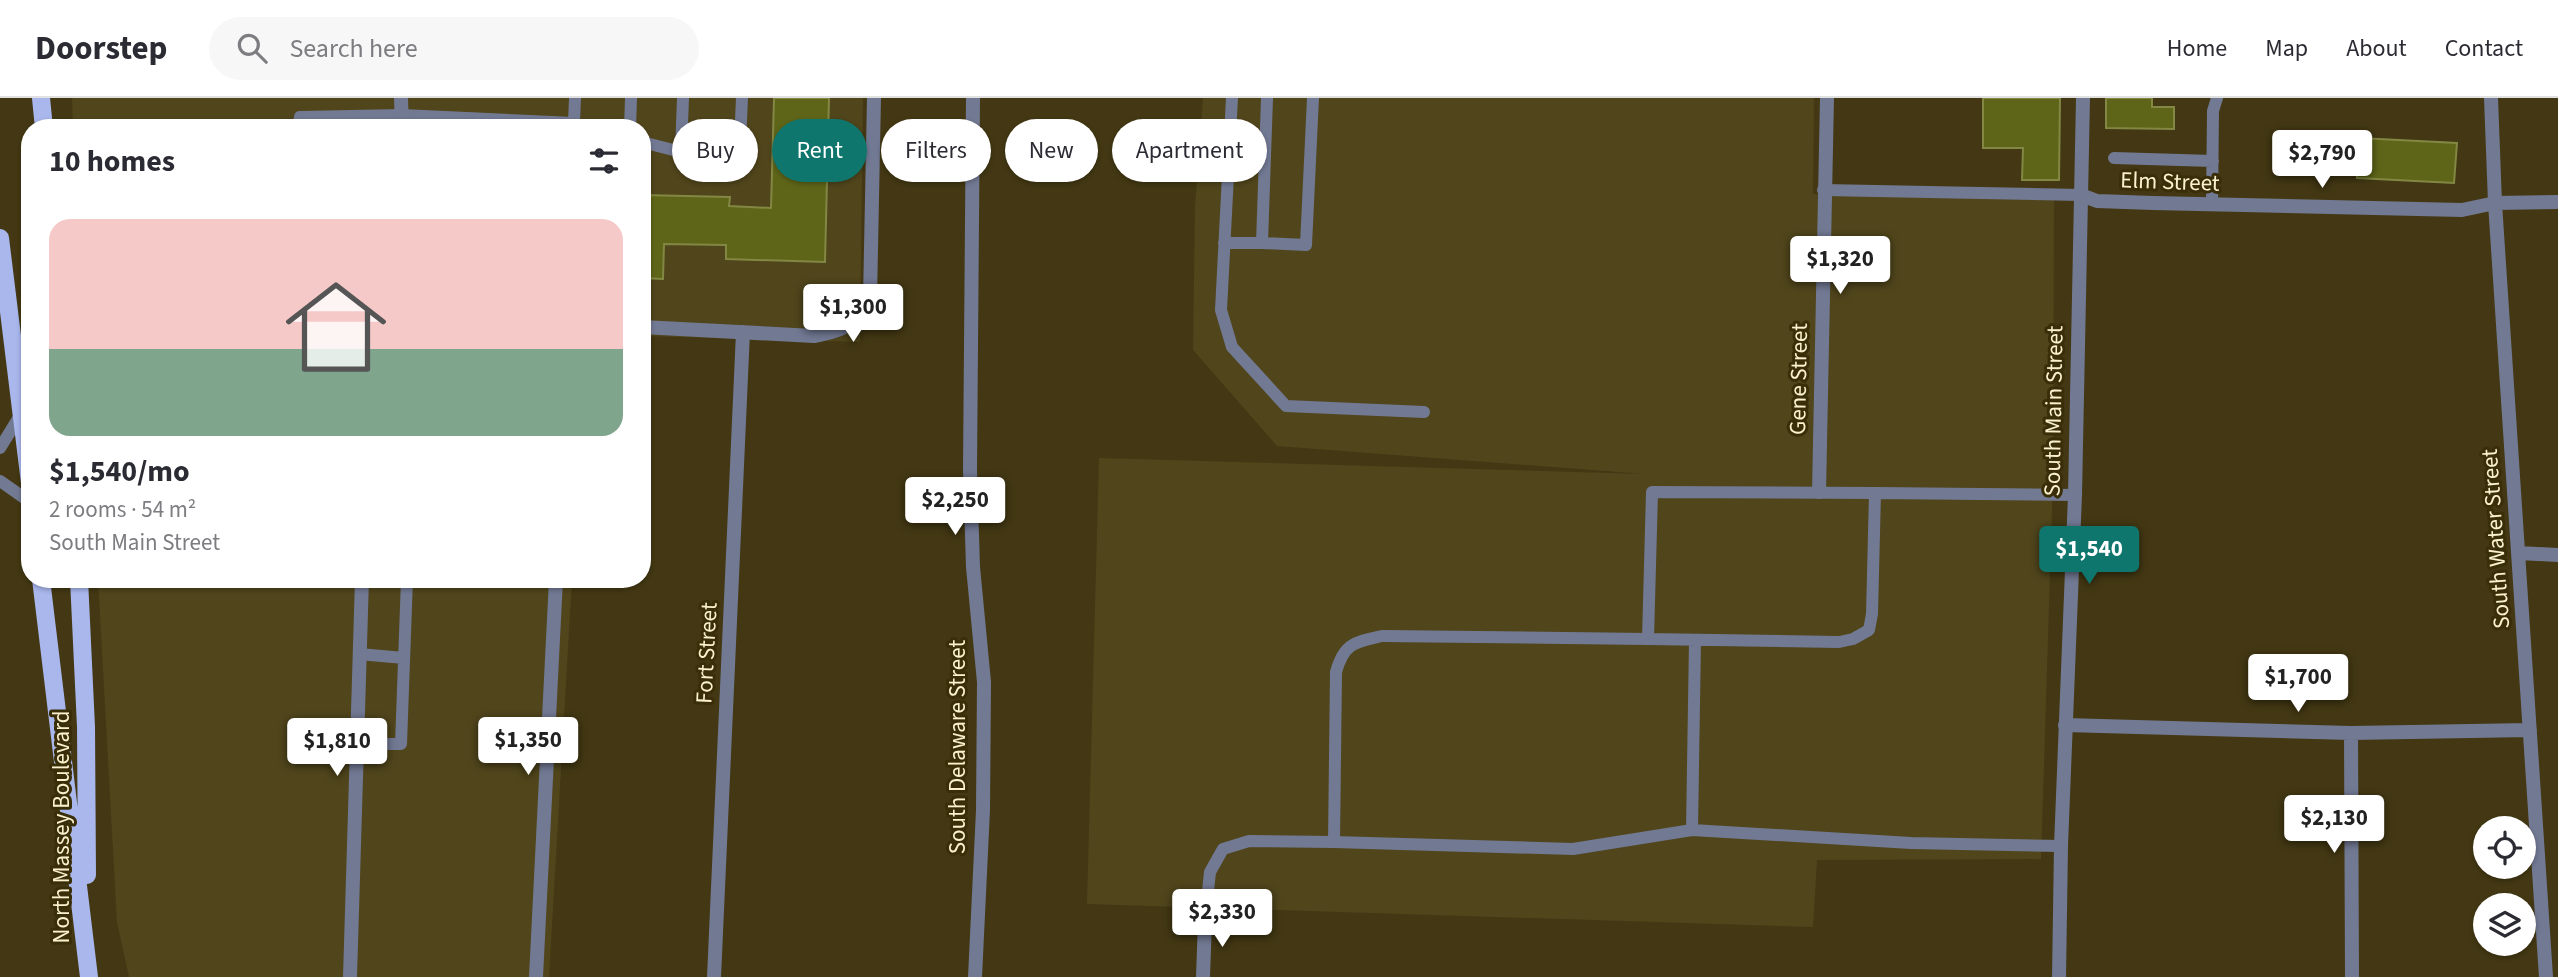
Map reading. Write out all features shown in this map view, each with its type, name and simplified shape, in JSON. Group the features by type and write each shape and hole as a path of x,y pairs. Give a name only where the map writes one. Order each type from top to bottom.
{"main road":[{"path":"42,100 43,119"},
{"path":"0,238 21,413"},
{"name":"North Massey Boulevard","path":"42,588 87,955"},
{"name":"North Massey Boulevard","path":"79,588 86,727 87,955"},
{"path":"87,955 89,977"}],"street":[{"path":"401,98 402,119"},
{"path":"651,327 814,336 840,331 856,322 870,299 874,98"},
{"name":"South Delaware Street","path":"973,98 970,470 973,567 984,682 983,810 975,977"},
{"name":"Gene Street","path":"1819,492 1827,98"},
{"name":"South Main Street","path":"2059,977 2065,725 2075,495 2083,98"},
{"name":"South Water Street","path":"2491,98 2495,203 2546,977"},
{"name":"Elm Street","path":"2081,195 2098,201 2462,210 2495,203 2558,202"},
{"name":"Fort Street","path":"714,977 743,332"},
{"path":"2519,553 2558,555"},
{"path":"350,977 362,588"},
{"path":"536,977 556,588"},
{"path":"2065,725 2351,733 2530,730"},
{"path":"2351,733 2352,977"},
{"path":"1203,977 1205,920"}],"lane":[{"path":"574,119 575,98"},
{"path":"630,119 631,98"},
{"path":"682,119 683,98"},
{"path":"741,98 741,119"},
{"path":"1232,98 1221,310 1232,347 1286,406 1424,412"},
{"path":"1262,243 1267,98"},
{"path":"1224,243 1306,245 1313,98"},
{"path":"2212,205 2213,111 2217,98"},
{"path":"300,119 351,119"},
{"path":"651,144 672,150"},
{"path":"2114,158 2213,161"},
{"name":"Elm Street","path":"1824,190 2081,195"},
{"path":"0,448 21,413"},
{"path":"0,481 21,496"},
{"path":"1648,639 1652,492 2075,495"},
{"path":"1334,842 1336,672 1340,656 1349,646 1382,636 1839,642 1853,639 1869,630 1872,614 1875,493"},
{"path":"356,744 401,744 407,588"},
{"path":"1692,830 1695,640"},
{"path":"359,654 404,657"},
{"path":"1205,920 1209,872 1223,849 1249,841 1573,849 1692,830 1911,843 2061,846"}],"shaded area":[{"path":"72,98 863,98 863,119 772,119 772,182 862,182 860,342 651,336 651,119 73,119"},
{"path":"1203,98 1814,98 1813,194 2054,196 2053,478 2041,859 1817,860 1813,927 1087,904 1099,458 1644,474 1277,446 1193,350 1197,182 1267,182 1267,119 1201,119"},
{"path":"98,588 571,588 549,977 129,977 117,922"}],"building":[{"path":"774,98 829,98 828,119 773,119"},
{"path":"1983,98 2060,98 2059,180 2022,180 2023,148 1983,148"},
{"path":"2106,98 2152,98 2152,107 2174,107 2174,129 2106,128"},
{"path":"2359,138 2457,143 2454,183 2357,178"},
{"path":"772,171 772,182 827,182 825,262 726,259 726,245 664,244 663,279 651,278 651,195 730,197 729,206 771,208"}]}
